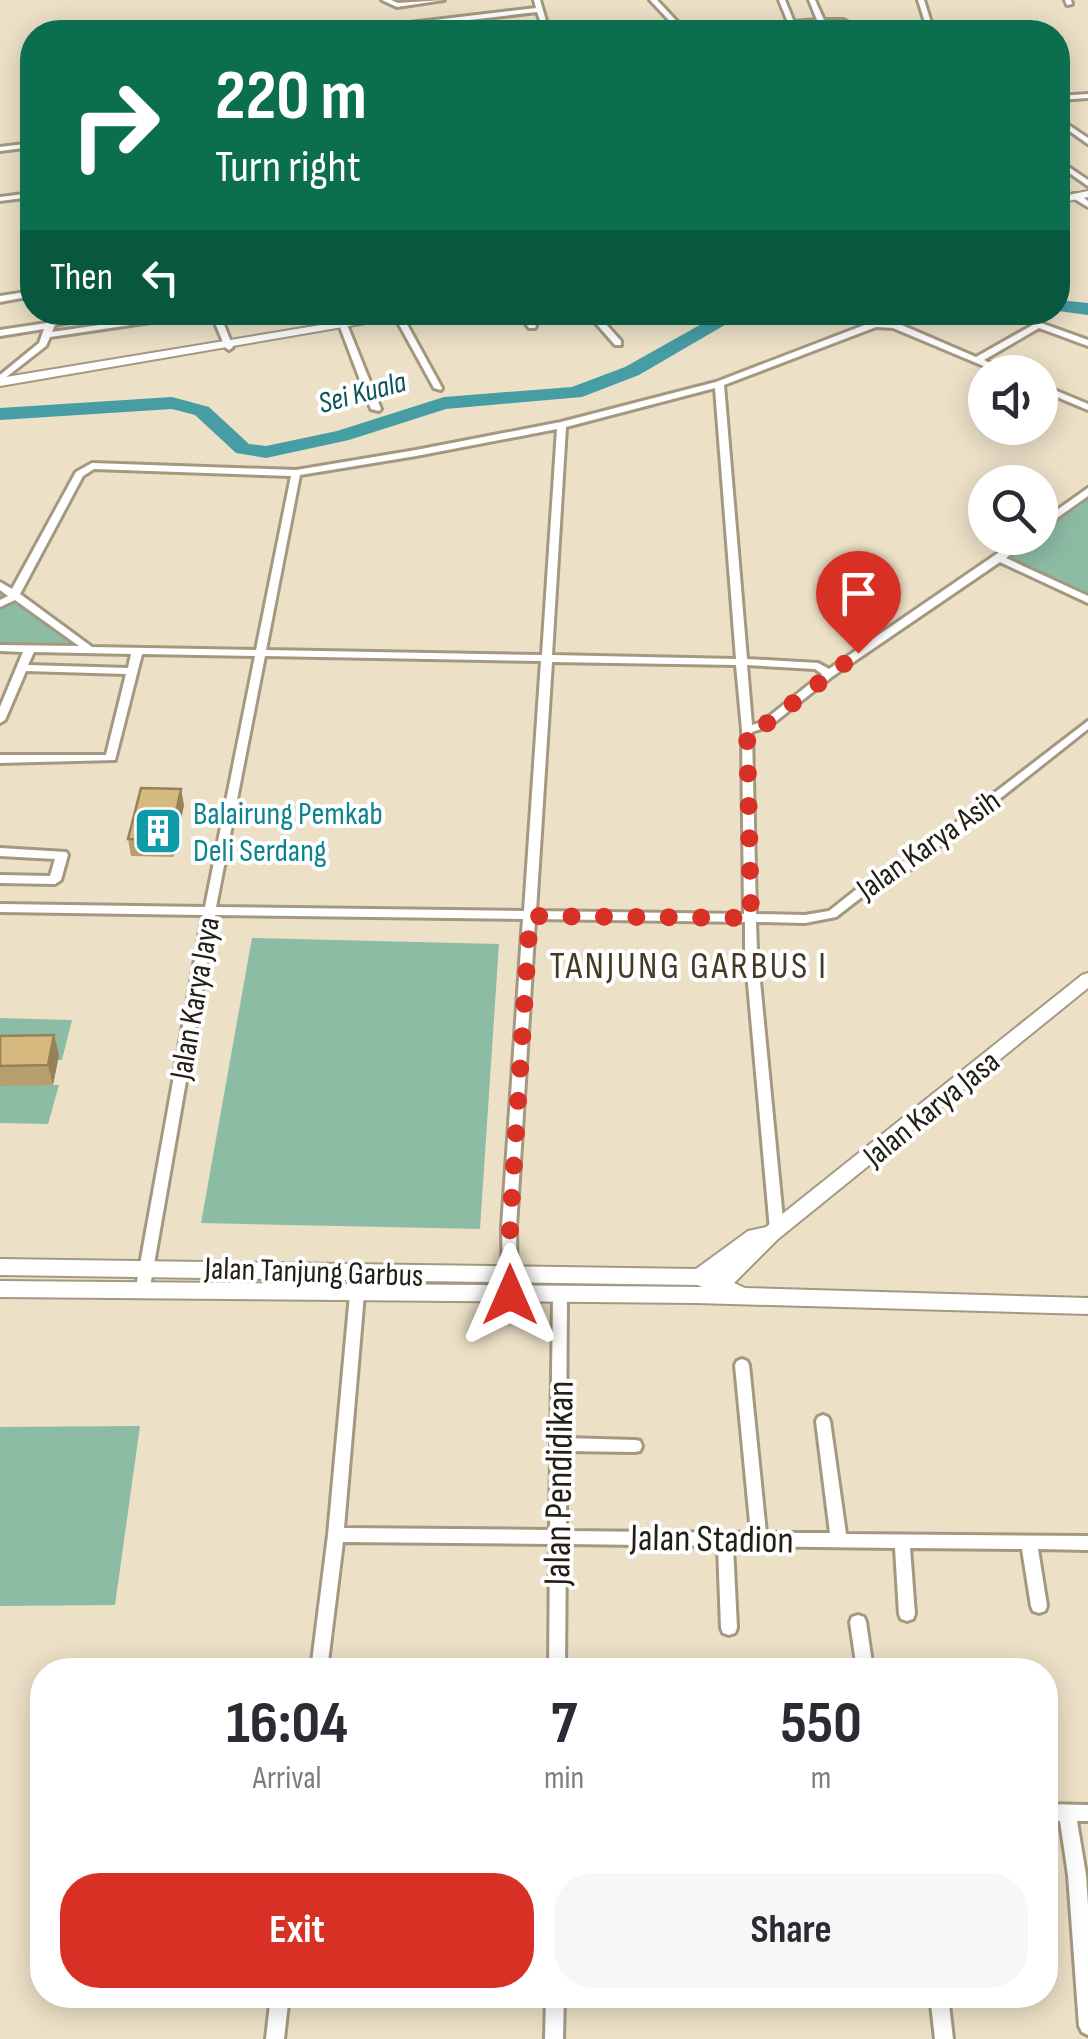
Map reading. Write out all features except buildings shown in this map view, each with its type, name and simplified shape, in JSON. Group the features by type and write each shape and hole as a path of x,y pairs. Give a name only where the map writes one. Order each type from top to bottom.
{"street":[{"path":"385,0 397,6 441,0"},
{"path":"537,0 543,20"},
{"path":"653,0 672,20"},
{"path":"454,20 540,10"},
{"path":"1070,128 1087,140"},
{"path":"1070,133 1076,132"},
{"path":"1082,195 1088,205"},
{"path":"0,333 45,325"},
{"path":"1,381 38,349 50,325"},
{"path":"59,325 91,329 126,325"},
{"path":"106,328 109,325"},
{"path":"218,325 230,347"},
{"path":"317,325 317,332"},
{"path":"1,381 355,325"},
{"path":"403,325 438,388"},
{"path":"601,325 618,344"},
{"path":"0,604 14,597 86,468 296,473 562,425 719,384 872,325"},
{"path":"894,325 968,357"},
{"path":"986,355 1038,325 1088,342"},
{"path":"344,327 376,409"},
{"path":"719,384 747,730 751,918 774,1232"},
{"path":"1072,400 1088,388"},
{"path":"1058,394 1088,407"},
{"path":"510,1286 510,1226 562,425"},
{"name":"Jalan Karya Jaya","path":"144,1277 210,908 296,473"},
{"path":"1058,513 1088,490"},
{"path":"747,730 766,724 829,674 1003,555"},
{"path":"999,558 1088,600"},
{"path":"0,584 90,649"},
{"path":"24,648 47,640 60,630"},
{"path":"0,648 741,662 818,666 829,674"},
{"path":"0,720 7,682 20,668 24,648"},
{"path":"0,759 111,758 137,652"},
{"path":"20,668 133,671"},
{"name":"Jalan Karya Asih","path":"0,908 210,908 806,920 832,914 866,887 907,866 1088,724"},
{"path":"0,852 61,853 48,908"},
{"path":"0,879 55,880"},
{"name":"Jalan Karya Jasa","path":"721,1284 774,1232 1088,979"},
{"name":"Jalan Karya Jasa","path":"698,1286 755,1236 774,1232"},
{"name":"Jalan Tanjung Garbus","path":"0,1267 358,1294 510,1286 560,1296 721,1284 743,1296"},
{"name":"Jalan Tanjung Garbus","path":"0,1289 144,1277 510,1286 698,1286 743,1296 1088,1306"},
{"path":"320,1658 358,1294"},
{"name":"Jalan Pendidikan","path":"557,1658 560,1296"},
{"path":"742,1365 759,1538"},
{"path":"823,1421 839,1540"},
{"path":"561,1444 635,1446"},
{"name":"Jalan Stadion","path":"336,1534 1088,1543"},
{"path":"725,1539 729,1628"},
{"path":"902,1540 907,1614"},
{"path":"1029,1542 1039,1606"},
{"path":"858,1622 863,1658"},
{"path":"1058,1813 1088,1813"},
{"path":"1067,1813 1078,1875 1088,2026"},
{"path":"275,2039 279,2008"},
{"path":"554,2039 555,2008"},
{"path":"940,2008 944,2039"}],"green space":[{"path":"1088,499 1088,598 1006,557 1058,555 1058,520"},
{"path":"0,587 9,596 86,650 0,651"},
{"path":"252,938 499,944 480,1229 201,1223"},
{"path":"0,1018 72,1020 62,1060 0,1056"},
{"path":"0,1085 59,1085 48,1124 0,1123"},
{"path":"140,1426 115,1605 0,1606 0,1427"}],"waterway":[{"name":"Sei Kuala","path":"1070,307 1088,309"},
{"name":"Sei Kuala","path":"0,414 172,403 202,411 243,449 266,452 342,436 444,403 575,393 632,371 715,325"}],"place":[{"name":"Balairung Pemkab Deli Serdang","path":"158,831"}],"district":[{"name":"TANJUNG GARBUS I","path":"689,965"}],"route":[{"path":"510,1295 510,1226 530,916 751,918 747,730 766,724 858,653"}]}
